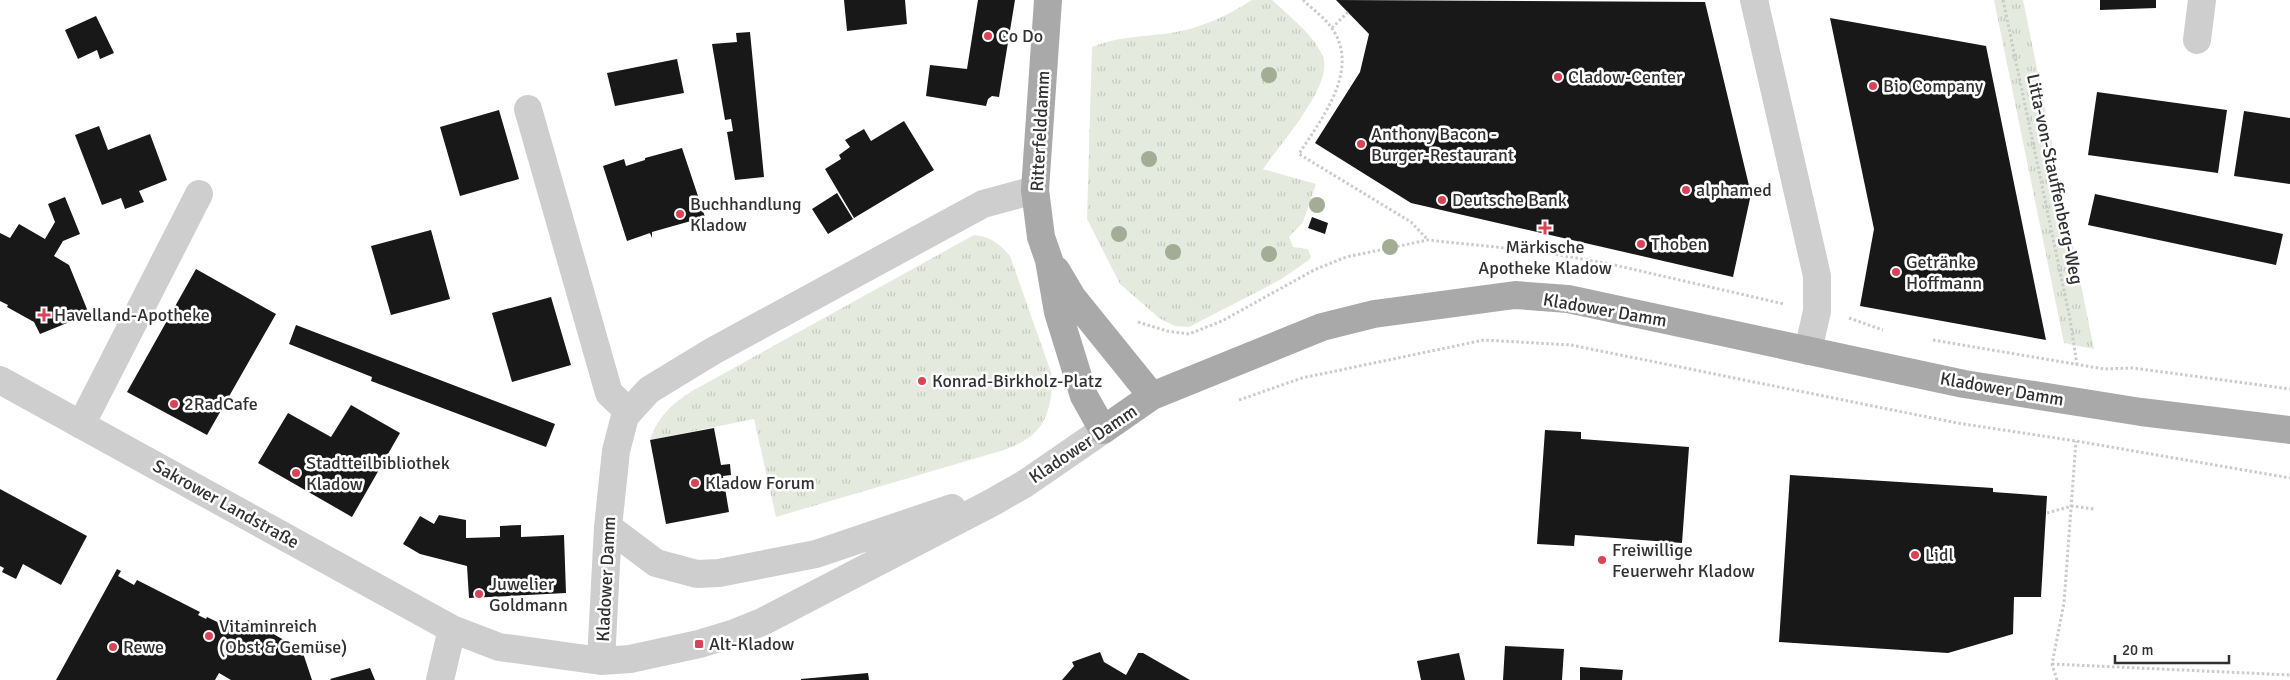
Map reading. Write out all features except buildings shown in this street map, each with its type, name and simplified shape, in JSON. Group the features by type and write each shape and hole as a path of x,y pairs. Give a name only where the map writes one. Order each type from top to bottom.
{"main road":[{"name":"Ritterfelddamm","path":"1048,0 1035,190 1041,237 1049,260 1058,312 1084,396 1103,430"},
{"name":"Ritterfelddamm","path":"1049,260 1072,297 1152,396"},
{"name":"Kladower Damm","path":"1103,430 1152,396 1322,327 1374,314 1515,295 1568,299 1964,384 2141,412 2290,430"}],"street":[{"path":"1754,0 1817,276 1817,311 1808,351"},
{"path":"2197,40 2202,0"},
{"path":"528,109 609,393 629,412"},
{"name":"Kladower Damm","path":"1035,190 983,204 713,351 649,390 625,416 616,451 608,527 602,661 631,669 762,622 993,502 1026,483 1103,430"},
{"path":"81,425 199,194"},
{"name":"Sakrower Landstraße","path":"0,380 452,629"},
{"path":"608,527 656,563 697,574 719,573 816,554 952,508 993,502"},
{"path":"440,680 452,629 499,647 602,661"}],"path":[{"path":"1303,0 1332,28 1341,50 1340,77 1329,107 1298,154 1411,222 1428,240"},
{"name":"Litta-von-Stauffenberg-Weg","path":"2003,0 2070,319 2077,364"},
{"path":"1332,28 1348,12"},
{"path":"1234,402 1302,378 1484,340 1571,345 1957,424 2076,441 2290,478"},
{"path":"2104,369 2133,368 2290,389"},
{"path":"2057,680 2052,664 2064,603 2076,441"},
{"path":"2047,512 2072,506 2094,509"},
{"path":"2052,664 2290,675"}],"green space":[{"path":"1252,0 1272,0 1308,34 1323,57 1324,69 1321,83 1313,98 1263,169 1316,184 1303,222 1289,237 1293,247 1308,249 1311,257 1280,280 1189,327 1175,326 1159,318 1120,284 1087,219 1092,47 1121,39 1171,33 1193,28 1223,16"},
{"path":"1994,0 2023,0 2094,349 2064,343"},
{"path":"974,235 994,241 1010,256 1053,378 1050,404 1042,424 1036,432 1017,445 776,517 754,419 650,440 657,424 666,411 692,391"}],"place":[{"name":"Co Do","path":"988,36"},
{"name":"Cladow-Center","path":"1558,77"},
{"name":"Bio Company","path":"1873,86"},
{"name":"Anthony Bacon - Burger-Restaurant","path":"1361,144"},
{"name":"alphamed","path":"1686,190"},
{"name":"Deutsche Bank","path":"1442,200"},
{"name":"Buchhandlung Kladow","path":"680,214"},
{"name":"Märkische Apotheke Kladow","path":"1545,228"},
{"name":"Thoben","path":"1641,244"},
{"name":"Getränke Hoffmann","path":"1896,272"},
{"name":"Havelland-Apotheke","path":"44,315"},
{"name":"Konrad-Birkholz-Platz","path":"922,381"},
{"name":"2RadCafe","path":"174,404"},
{"name":"Stadtteilbibliothek Kladow","path":"296,473"},
{"name":"Kladow Forum","path":"695,483"},
{"name":"Lidl","path":"1915,555"},
{"name":"Freiwillige Feuerwehr Kladow","path":"1602,560"},
{"name":"Juwelier Goldmann","path":"479,594"},
{"name":"Vitaminreich (Obst & Gemüse)","path":"209,636"},
{"name":"Alt-Kladow","path":"699,644"},
{"name":"Rewe","path":"113,647"}]}
